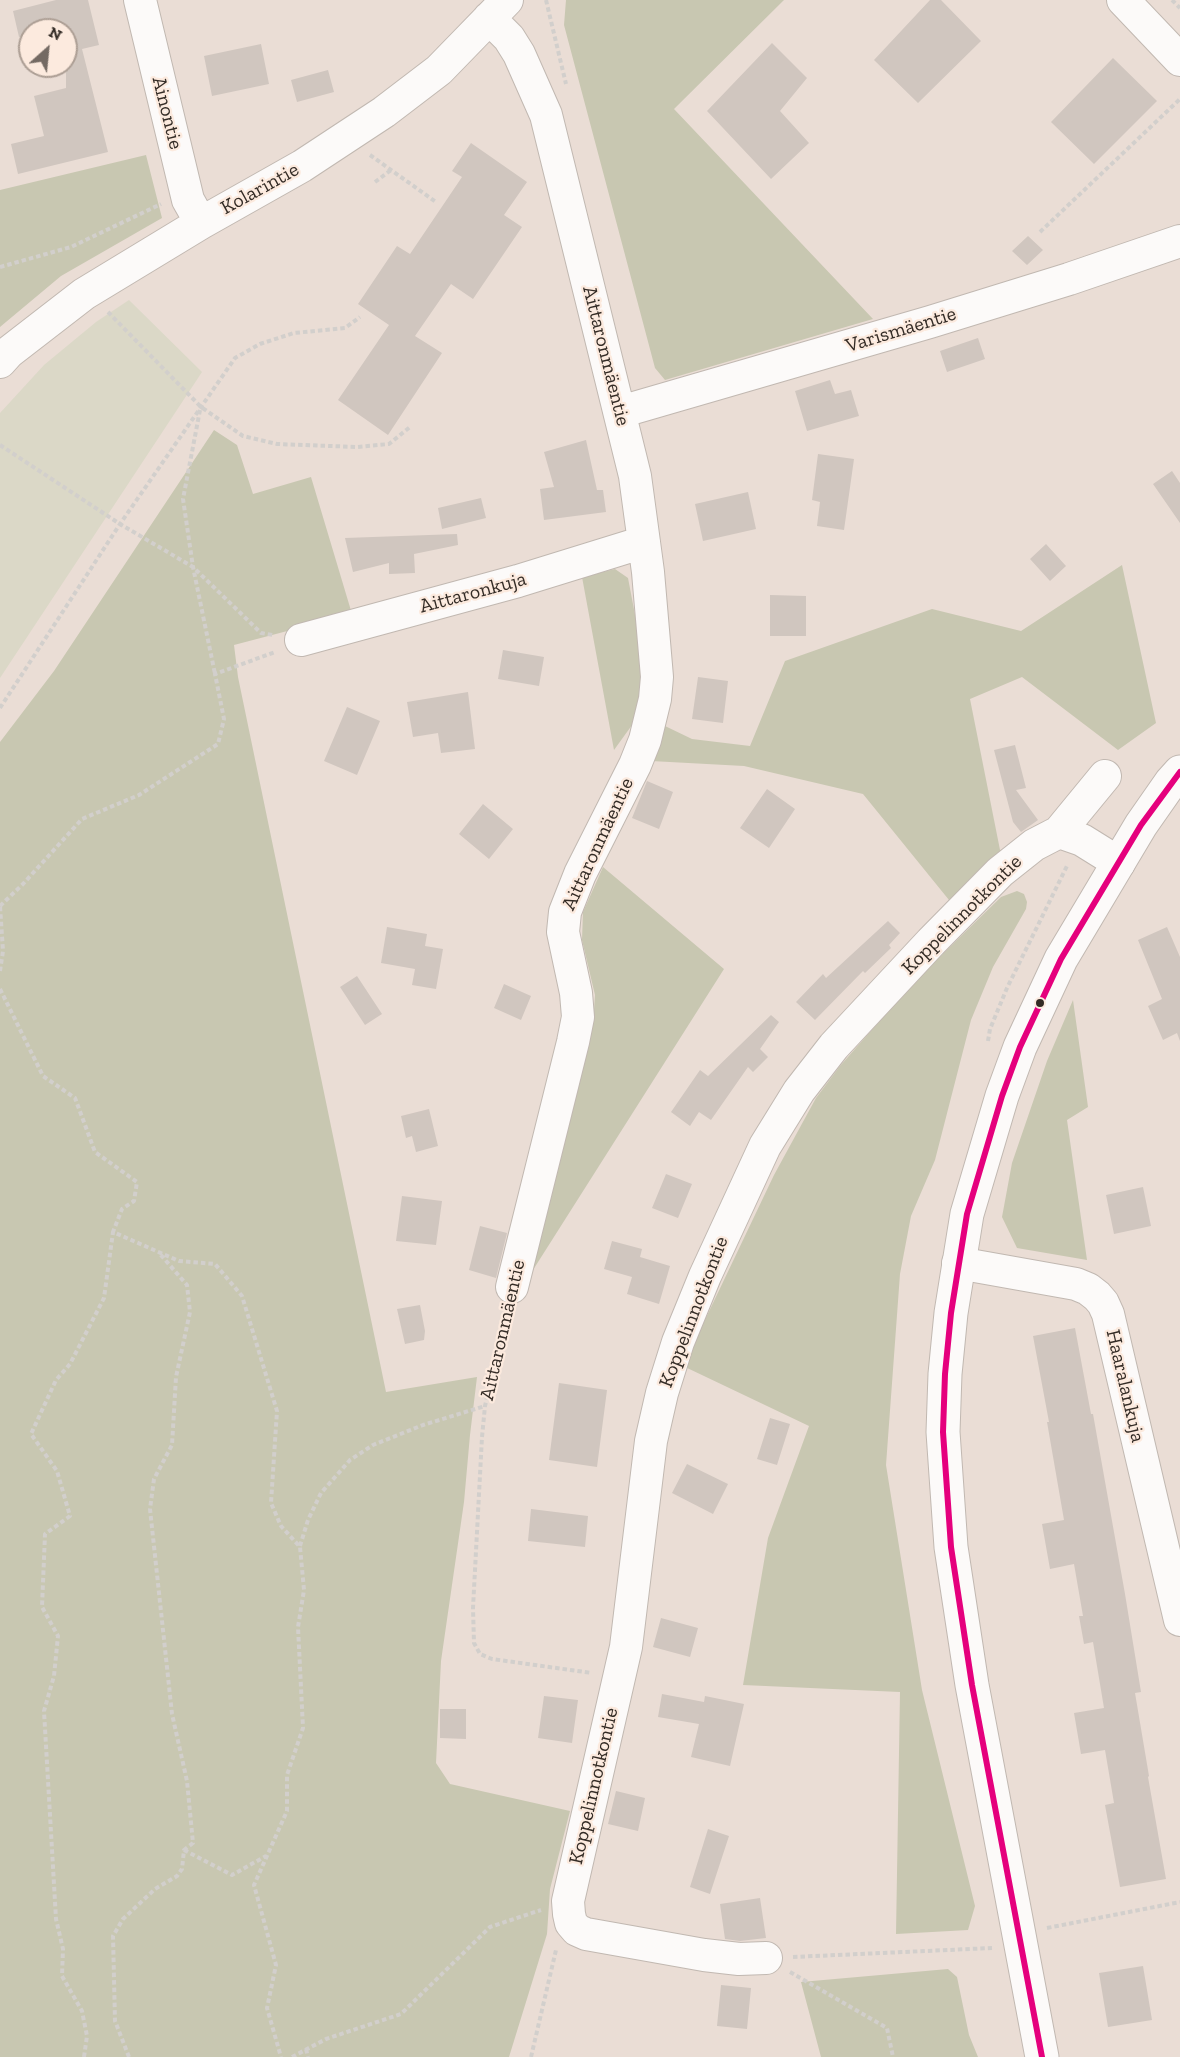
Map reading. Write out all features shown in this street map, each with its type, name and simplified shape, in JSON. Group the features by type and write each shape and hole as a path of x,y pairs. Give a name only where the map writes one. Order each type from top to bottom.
{"street":[{"name":"Ainontie","path":"140,0 188,200 201,223"},
{"path":"1123,0 1180,60"},
{"name":"Kolarintie","path":"0,362 9,352 84,294 201,223 302,166 384,112 438,70 498,9"},
{"name":"Aittaronmäentie","path":"498,9 509,38 519,54 546,115 620,412 635,476 656,651 657,677 655,699 645,740 635,765 580,874 565,912 563,932 576,993 578,1017 512,1287"},
{"name":"Varismäentie","path":"620,412 1069,279 1180,241"},
{"name":"Aittaronkuja","path":"301,640 518,580 644,542"},
{"path":"1106,776 1059,832 1082,840 1119,863"},
{"path":"1042,2057 972,1685 951,1547 943,1432 945,1374 951,1313 967,1214 1002,1096 1020,1047 1061,959 1119,863 1177,781"},
{"name":"Koppelinnotkontie","path":"570,1912 626,1647 639,1524 651,1441 662,1393 678,1342 705,1276 765,1146 799,1091 834,1046 923,950 1000,872 1034,844 1059,832"},
{"name":"Haaralankuja","path":"958,1263 1076,1284 1088,1289 1103,1303 1108,1314 1180,1620"},
{"path":"570,1912 577,1930 586,1934 704,1955 739,1959 766,1958"}],"path":[{"path":"1172,0 1180,8"},
{"path":"1040,232 1180,99"},
{"path":"362,149 436,202"},
{"path":"375,182 391,170"},
{"path":"0,267 71,247 167,201"},
{"path":"106,311 201,407 243,436 277,444 357,447 389,444 410,427"},
{"path":"0,708 120,524 235,358 260,344 294,333 345,328 360,317"},
{"path":"0,971 3,951 0,906 82,819 139,795 218,744 224,719 193,567 183,499 201,407"},
{"path":"0,446 120,524 193,567 261,633 301,640"},
{"path":"216,674 259,659 301,640"},
{"path":"0,989 43,1076 75,1098 95,1152 137,1182 134,1201 122,1209 113,1232 104,1298 70,1364 56,1380 31,1434 57,1471 70,1516 45,1534 42,1607 58,1636 54,1676 44,1711 56,1918 63,1949 62,1976 82,2011 87,2036 84,2057"},
{"path":"113,1232 179,1261 215,1264 242,1296 277,1411 271,1503 281,1526 300,1547"},
{"path":"129,2057 116,2020 113,1936 123,1919 155,1889 177,1876 182,1869 184,1850 193,1843 188,1781 171,1714 150,1509 154,1479 172,1445 176,1377 189,1312 187,1286 159,1252"},
{"name":"Aittaronmäentie","path":"512,1287 485,1406 473,1608 474,1644 480,1654 492,1659 619,1677"},
{"path":"281,2057 267,2008 276,1965 254,1885 287,1811 287,1775 303,1728 298,1627 304,1590 300,1547 308,1520 321,1493 350,1460 373,1444 423,1425 485,1406"},
{"path":"184,1850 232,1875 267,1856"},
{"path":"1039,1931 1053,1926 1180,1902"},
{"path":"292,2057 326,2039 401,2014 490,1927 570,1912"},
{"path":"531,2057 556,1950 570,1912"},
{"path":"766,1958 1002,1948"},
{"path":"766,1958 887,2028 893,2057"},
{"path":"306,2049 308,2057"}],"shaded area":[{"path":"129,300 202,372 0,678 0,413 44,365 96,322"}],"green space":[{"path":"566,0 784,0 674,109 873,319 665,380 655,368 564,25"},
{"path":"146,155 162,218 61,276 0,327 0,190"},
{"path":"214,430 237,445 253,494 311,477 352,614 234,645 238,677 386,1392 477,1377 464,1502 441,1661 436,1763 450,1784 570,1811 550,1889 547,1934 509,2057 0,2057 0,742 54,671"},
{"path":"1122,565 1156,723 1118,750 1022,677 970,699 1001,855 949,900 863,794 744,766 651,761 665,726 692,739 750,746 785,661 932,609 1021,631"},
{"path":"615,569 628,578 640,641 640,714 614,750 582,577"},
{"path":"603,867 724,969 526,1281 593,1025 595,995 582,940 583,912"},
{"path":"1017,891 1024,894 1027,902 1026,909 993,967 971,1020 935,1160 911,1216 900,1274 886,1465 922,1690 975,1906 968,1930 896,1934 900,1692 743,1685 768,1538 809,1426 683,1366 774,1175 816,1098 840,1066 913,983 1001,897"},
{"path":"1073,1000 1088,1107 1067,1120 1087,1260 1017,1248 1002,1217 1012,1163 1047,1061"},
{"path":"948,1969 957,1977 969,2035 978,2057 821,2057 801,1982"}],"building":[{"path":"56,0 88,0 99,45 82,49 108,152 18,174 11,144 44,136 34,96 66,88 66,78 78,78 78,18 18,18 18,33 13,11"},
{"path":"930,0 941,0 981,41 918,103 874,60"},
{"path":"772,43 807,78 780,111 809,143 771,179 707,111"},
{"path":"261,44 269,84 212,96 204,56"},
{"path":"1113,58 1157,101 1094,164 1051,122"},
{"path":"328,70 334,92 297,102 291,80"},
{"path":"471,143 527,182 504,215 522,227 473,299 451,284 415,336 442,353 388,435 338,400 389,325 358,304 397,246 410,254 462,177 452,171"},
{"path":"1028,236 1043,250 1027,265 1012,251"},
{"path":"978,338 985,359 947,372 940,351"},
{"path":"830,380 835,394 851,390 859,416 807,431 795,391"},
{"path":"586,440 597,490 603,490 606,512 544,520 540,489 554,487 544,452"},
{"path":"818,454 854,459 844,530 817,526 820,502 812,500"},
{"path":"1172,471 1180,483 1180,523 1153,484"},
{"path":"748,492 756,529 703,541 695,504"},
{"path":"481,498 486,518 442,529 438,508"},
{"path":"457,534 458,545 414,554 415,573 389,574 389,563 353,572 345,538"},
{"path":"1046,544 1066,566 1050,581 1030,559"},
{"path":"770,595 806,596 806,636 770,636"},
{"path":"503,650 544,657 539,686 498,679"},
{"path":"698,677 728,681 723,723 692,719"},
{"path":"468,692 475,749 441,753 438,733 413,737 407,702"},
{"path":"347,707 380,721 357,775 324,761"},
{"path":"1015,745 1026,788 1016,790 1038,820 1021,832 1013,822 994,750"},
{"path":"647,781 673,792 659,829 632,818"},
{"path":"767,789 795,809 769,848 740,828"},
{"path":"483,804 513,829 489,859 459,834"},
{"path":"888,921 900,933 889,945 891,948 865,973 863,971 815,1020 796,1002 823,974 826,978"},
{"path":"387,927 427,934 425,946 443,949 436,989 412,985 415,969 381,963"},
{"path":"1167,927 1180,957 1180,1041 1177,1033 1163,1040 1148,1006 1162,999 1138,940"},
{"path":"357,976 382,1014 365,1025 340,987"},
{"path":"504,984 531,996 521,1020 494,1008"},
{"path":"771,1015 779,1022 760,1049 768,1057 753,1072 748,1067 711,1120 699,1112 690,1126 671,1112 700,1070 708,1076"},
{"path":"429,1109 438,1146 416,1152 412,1136 406,1138 401,1116"},
{"path":"666,1174 692,1184 678,1218 652,1208"},
{"path":"1143,1187 1151,1226 1114,1234 1106,1195"},
{"path":"402,1196 442,1201 436,1245 396,1241"},
{"path":"480,1226 507,1233 496,1278 469,1270"},
{"path":"612,1241 642,1249 640,1257 670,1266 659,1304 627,1294 632,1277 604,1269"},
{"path":"420,1305 425,1331 424,1340 405,1344 397,1309"},
{"path":"1075,1328 1091,1414 1093,1414 1125,1594 1141,1692 1135,1693 1166,1879 1120,1887 1105,1805 1114,1803 1105,1750 1081,1754 1074,1713 1104,1708 1093,1642 1084,1644 1079,1616 1083,1616 1074,1564 1050,1569 1042,1524 1064,1520 1033,1336"},
{"path":"559,1383 607,1390 597,1467 549,1460"},
{"path":"770,1418 790,1424 777,1465 757,1459"},
{"path":"687,1464 728,1484 713,1514 672,1493"},
{"path":"531,1509 588,1516 585,1547 528,1541"},
{"path":"661,1618 698,1628 690,1657 653,1647"},
{"path":"662,1694 704,1702 705,1696 744,1704 730,1766 691,1757 699,1724 658,1717"},
{"path":"544,1696 578,1700 572,1743 538,1738"},
{"path":"440,1709 466,1709 466,1739 440,1738"},
{"path":"616,1791 645,1798 638,1831 608,1824"},
{"path":"708,1829 729,1836 710,1894 690,1887"},
{"path":"760,1898 766,1938 740,1941 725,1939 720,1904"},
{"path":"1143,1966 1152,2020 1108,2027 1099,1973"},
{"path":"721,1985 751,1988 747,2029 717,2026"}],"transit line":[{"path":"1042,2057 972,1685 951,1547 943,1432 945,1374 951,1313 967,1214 1002,1096 1020,1047 1061,959 1141,825 1180,772"}]}
